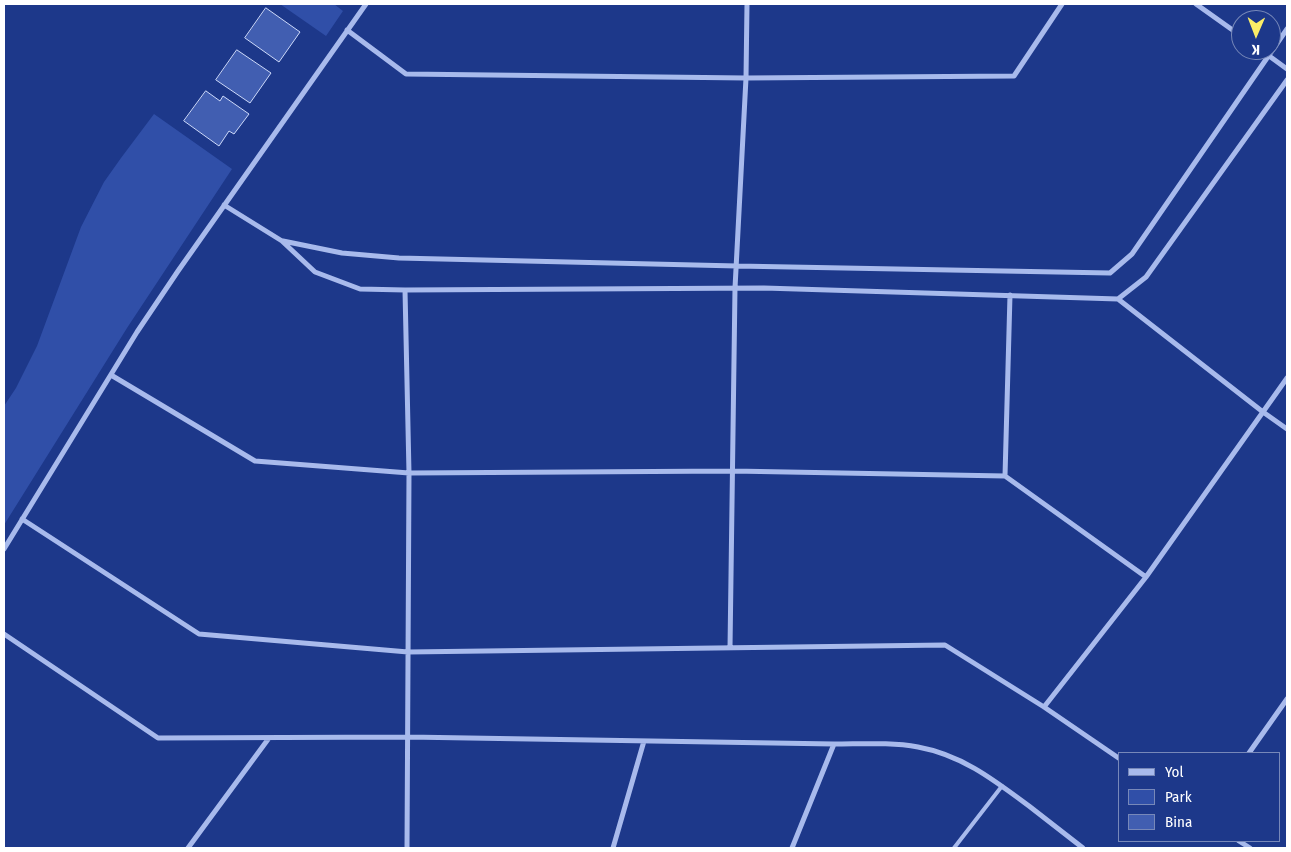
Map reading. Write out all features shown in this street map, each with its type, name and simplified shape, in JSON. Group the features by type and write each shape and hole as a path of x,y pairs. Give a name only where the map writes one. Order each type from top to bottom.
{"street":[{"path":"4,549 152,309 366,4"},
{"path":"730,648 736,288 746,78 747,4"},
{"path":"347,30 406,74 746,78 1014,76 1062,4"},
{"path":"1196,4 1231,29"},
{"path":"282,241 342,253 399,258 1110,273 1132,254 1265,60"},
{"path":"1275,60 1287,69"},
{"path":"1118,299 1146,278 1287,80"},
{"path":"224,205 282,241 315,272 360,289 774,288 1118,299 1287,429"},
{"path":"405,290 409,473 408,848"},
{"path":"1005,476 1010,295"},
{"path":"111,375 256,461 409,473 732,471 1005,476 1146,577"},
{"path":"1044,707 1146,577 1287,378"},
{"path":"22,519 199,634 408,652 945,645 1044,707 1118,758"},
{"path":"4,634 158,738 408,737 887,744 918,747 946,754 974,767 1083,848"},
{"path":"1250,752 1287,699"},
{"path":"188,848 269,738"},
{"path":"613,848 644,741"},
{"path":"792,848 834,744"}],"lane":[{"path":"954,848 1002,786"}],"green space":[{"path":"280,4 334,4 343,11 326,36"},
{"path":"154,114 232,169 127,328 4,525 4,406 16,388 37,346 81,227 104,182"}],"building":[{"path":"266,8 300,32 279,62 245,38"},
{"path":"237,50 271,73 250,103 216,80"},
{"path":"206,91 220,101 223,96 249,114 234,134 229,131 219,146 184,121"}]}
